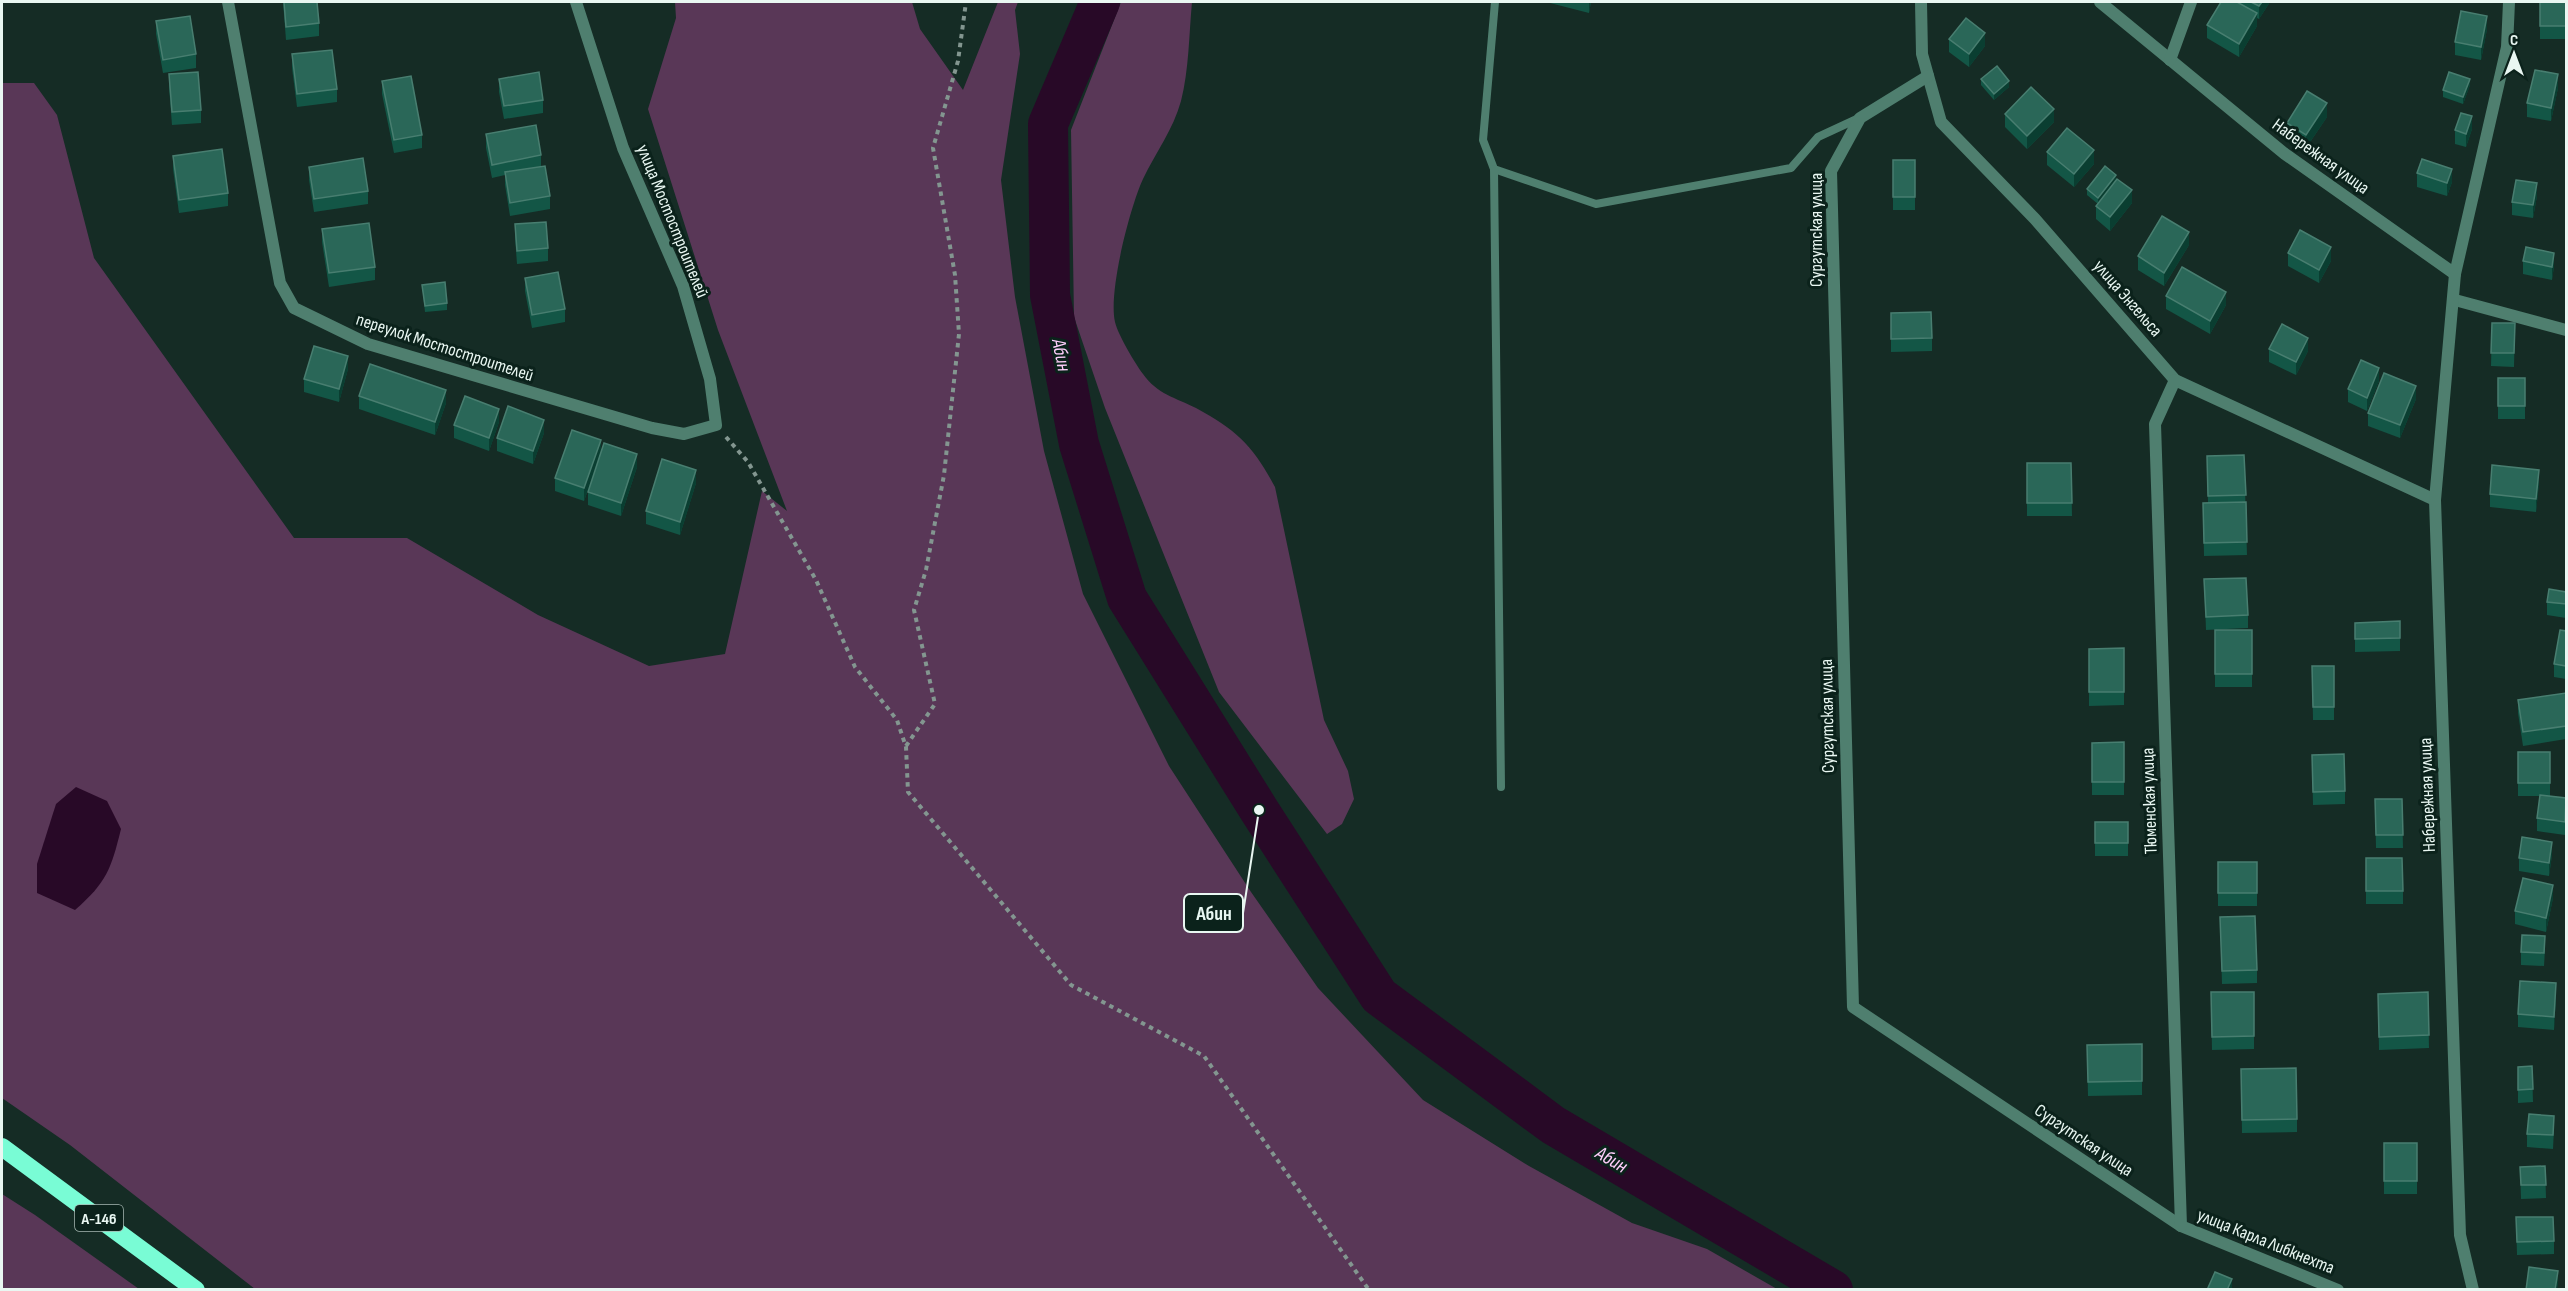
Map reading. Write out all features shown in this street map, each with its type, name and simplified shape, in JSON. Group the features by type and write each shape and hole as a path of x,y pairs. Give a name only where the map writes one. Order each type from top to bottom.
{"highway":[{"name":"А-146","path":"2,1148 196,1290"}],"street":[{"name":"переулок Мостостроителей","path":"228,2 280,283 294,308 368,344 652,428 684,434 716,425"},
{"name":"улица Мостостроителей","path":"576,2 623,148 683,286 710,379 716,425"},
{"name":"улица Энгельса","path":"1922,2 1922,54 1941,122 2036,219 2175,380 2435,500"},
{"name":"Набережная улица","path":"2100,2 2285,154 2455,274"},
{"path":"2170,60 2191,2"},
{"name":"Набережная улица","path":"2473,1290 2460,1234 2435,500 2455,300 2455,274 2507,47 2509,2"},
{"name":"Сургутская улица","path":"1928,76 1860,118 1831,171 1852,1007 2181,1226"},
{"path":"2455,300 2566,330"},
{"name":"Тюменская улица","path":"2175,380 2155,424 2181,1226"},
{"name":"улица Карла Либкнехта","path":"2181,1226 2338,1290"}],"lane":[{"path":"1495,2 1483,140 1494,170 1501,787"},
{"path":"1494,170 1596,204 1791,168 1818,137 1860,118"}],"path":[{"path":"906,747 936,704 914,610 926,570 944,475 959,334 955,275 933,148 958,61 966,2"},
{"path":"716,425 748,462 816,580 855,667 897,720 906,747 908,792 1071,985 1204,1056 1369,1290"}],"shaded area":[{"path":"675,2 912,2 920,29 963,90 998,2 1018,2 1015,10 1020,54 1001,180 1015,297 1044,451 1083,594 1169,766 1251,892 1318,988 1423,1100 1529,1166 1632,1223 1707,1249 1777,1289 255,1289 70,1145 2,1098 2,83 34,83 57,115 94,258 294,538 407,538 538,615 649,666 725,654 762,491 787,511 718,330 648,109 676,18"},
{"path":"1121,2 1192,2 1184,89 1178,112 1143,179 1132,209 1117,271 1115,322 1127,349 1148,381 1161,391 1223,424 1243,440 1259,460 1275,487 1324,720 1348,771 1354,799 1342,824 1327,834 1219,692 1105,408 1074,317 1071,130"},
{"path":"76,787 107,801 121,829 114,855 101,883 75,910 37,893 37,864 56,804"},
{"path":"2,1194 35,1215 139,1289 2,1289"}],"building":[{"path":"284,2 317,2 319,23 286,27"},
{"path":"2221,2 2237,2 2257,13 2239,44 2207,25"},
{"path":"2540,2 2566,2 2566,26 2540,26"},
{"path":"2461,11 2487,16 2481,47 2455,42"},
{"path":"190,16 196,54 163,60 156,21"},
{"path":"1966,18 1985,33 1969,54 1949,39"},
{"path":"332,50 337,89 297,94 292,54"},
{"path":"1997,66 2009,81 1994,94 1981,79"},
{"path":"2535,70 2558,74 2551,108 2527,103"},
{"path":"198,72 201,110 172,112 169,74"},
{"path":"539,72 543,100 504,106 499,79"},
{"path":"2449,72 2470,79 2463,97 2443,90"},
{"path":"411,76 422,135 394,140 382,81"},
{"path":"2031,87 2054,109 2027,136 2005,114"},
{"path":"2307,91 2327,103 2306,135 2287,123"},
{"path":"2461,113 2472,116 2466,134 2455,130"},
{"path":"536,125 541,155 492,165 486,134"},
{"path":"2067,128 2094,150 2074,174 2047,152"},
{"path":"222,149 228,193 179,200 173,156"},
{"path":"363,158 368,191 314,199 309,167"},
{"path":"2422,159 2452,169 2447,183 2417,173"},
{"path":"1893,160 1915,160 1915,197 1893,197"},
{"path":"545,166 550,196 510,203 505,172"},
{"path":"2105,166 2116,175 2098,198 2087,189"},
{"path":"2117,179 2132,190 2110,217 2096,206"},
{"path":"2516,180 2537,183 2533,205 2512,202"},
{"path":"2162,216 2189,232 2164,273 2138,256"},
{"path":"546,222 548,248 517,251 515,224"},
{"path":"369,223 375,267 329,273 322,229"},
{"path":"2300,230 2331,247 2319,270 2288,253"},
{"path":"2526,247 2554,253 2552,267 2523,261"},
{"path":"2182,267 2226,292 2210,321 2166,296"},
{"path":"558,272 565,309 532,315 525,278"},
{"path":"445,282 447,303 425,306 422,285"},
{"path":"1931,312 1932,338 1891,339 1891,313"},
{"path":"2492,323 2515,323 2514,353 2491,353"},
{"path":"2282,324 2308,338 2296,362 2269,349"},
{"path":"314,346 348,356 339,389 304,379"},
{"path":"2361,360 2379,368 2367,398 2348,389"},
{"path":"370,364 446,390 435,422 359,396"},
{"path":"2384,373 2416,386 2400,425 2368,413"},
{"path":"2498,378 2525,378 2525,406 2498,406"},
{"path":"465,396 499,409 489,438 454,425"},
{"path":"508,406 544,420 533,451 497,438"},
{"path":"572,430 601,440 584,488 555,478"},
{"path":"604,443 637,454 621,503 588,492"},
{"path":"2244,455 2246,495 2208,496 2207,456"},
{"path":"662,459 696,470 680,522 646,511"},
{"path":"2027,463 2071,463 2072,503 2027,503"},
{"path":"2492,465 2539,470 2536,499 2490,494"},
{"path":"2246,502 2247,542 2204,543 2203,503"},
{"path":"2246,578 2248,615 2206,617 2204,579"},
{"path":"2549,589 2566,592 2566,604 2547,602"},
{"path":"2400,621 2400,638 2355,639 2355,623"},
{"path":"2215,630 2252,630 2252,674 2215,674"},
{"path":"2560,630 2566,631 2566,666 2554,664"},
{"path":"2124,648 2124,692 2089,692 2089,649"},
{"path":"2312,666 2334,666 2334,707 2313,707"},
{"path":"2566,693 2566,726 2523,732 2518,700"},
{"path":"2124,742 2124,782 2092,782 2092,743"},
{"path":"2518,752 2550,752 2550,783 2518,783"},
{"path":"2344,754 2345,791 2313,792 2312,755"},
{"path":"2540,795 2566,798 2565,822 2537,818"},
{"path":"2375,799 2402,799 2403,835 2376,835"},
{"path":"2095,822 2128,822 2128,843 2095,843"},
{"path":"2522,837 2552,842 2549,863 2519,858"},
{"path":"2366,858 2402,858 2403,891 2366,891"},
{"path":"2218,862 2257,862 2257,893 2218,893"},
{"path":"2523,878 2553,885 2546,918 2515,911"},
{"path":"2255,916 2257,970 2222,971 2220,917"},
{"path":"2522,935 2545,936 2544,953 2521,952"},
{"path":"2520,981 2556,983 2554,1017 2518,1014"},
{"path":"2211,992 2254,992 2254,1036 2212,1037"},
{"path":"2428,992 2429,1035 2379,1037 2378,994"},
{"path":"2142,1044 2142,1081 2088,1082 2087,1045"},
{"path":"2532,1066 2533,1089 2518,1090 2518,1067"},
{"path":"2296,1068 2297,1119 2242,1120 2241,1069"},
{"path":"2529,1114 2554,1116 2553,1135 2527,1134"},
{"path":"2384,1143 2417,1143 2417,1181 2384,1181"},
{"path":"2545,1166 2546,1185 2521,1185 2520,1167"},
{"path":"2516,1217 2553,1217 2554,1241 2517,1242"},
{"path":"2529,1267 2558,1271 2555,1290 2526,1290"},
{"path":"2215,1272 2232,1279 2227,1290 2207,1290"}],"waterway":[{"name":"Абин","path":"1100,2 1048,124 1050,295 1079,444 1127,598 1259,810 1379,996 1553,1125 1833,1290"}],"place":[{"name":"Абин","path":"1259,810"}]}
